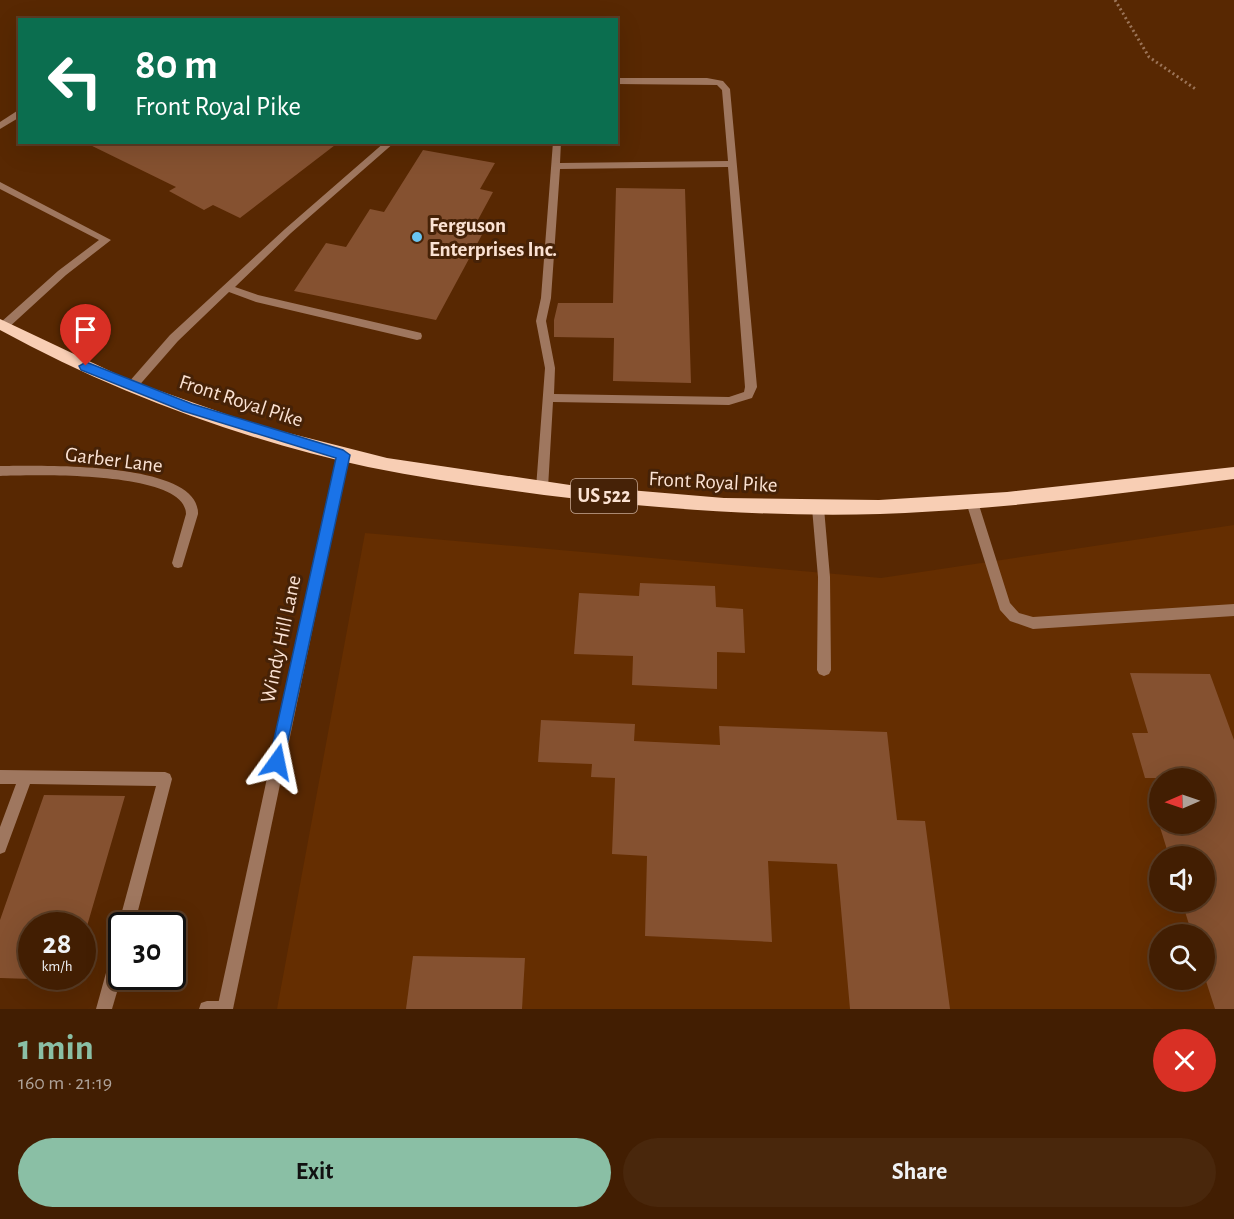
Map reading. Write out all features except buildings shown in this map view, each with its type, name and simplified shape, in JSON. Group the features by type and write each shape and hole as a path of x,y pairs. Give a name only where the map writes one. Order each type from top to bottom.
{"highway":[{"name":"Front Royal Pike","path":"1,326 94,370 188,408 343,455 415,470 542,488 702,504 818,508 972,502 1035,497 1234,473"}],"street":[{"path":"548,398 729,401 748,395 751,387 728,97 723,86 708,81 618,81"},
{"path":"0,126 18,114"},
{"path":"132,386 174,338 288,231 389,144"},
{"path":"542,488 550,368 541,321 546,298 557,144"},
{"path":"556,166 733,164"},
{"path":"0,185 106,240 62,273 1,326"},
{"path":"228,288 256,298 417,336"},
{"name":"Windy Hill Lane","path":"225,1009 343,455"},
{"name":"Garber Lane","path":"0,471 95,473 139,479 177,489 187,497 192,510 178,563"},
{"path":"972,502 1005,606 1015,617 1033,623 1234,610"},
{"path":"818,508 824,577 824,670"},
{"path":"0,777 165,779 130,912"},
{"path":"0,847 26,777"},
{"path":"104,1009 109,990"},
{"path":"207,1009 225,1009"}],"path":[{"path":"1115,0 1149,57 1197,90"}],"shaded area":[{"path":"1234,525 1234,1009 277,1009 365,533 881,578"}],"place":[{"name":"Ferguson Enterprises Inc.","path":"417,237"}],"route":[{"path":"86,366 188,408 343,455 277,762"}]}
